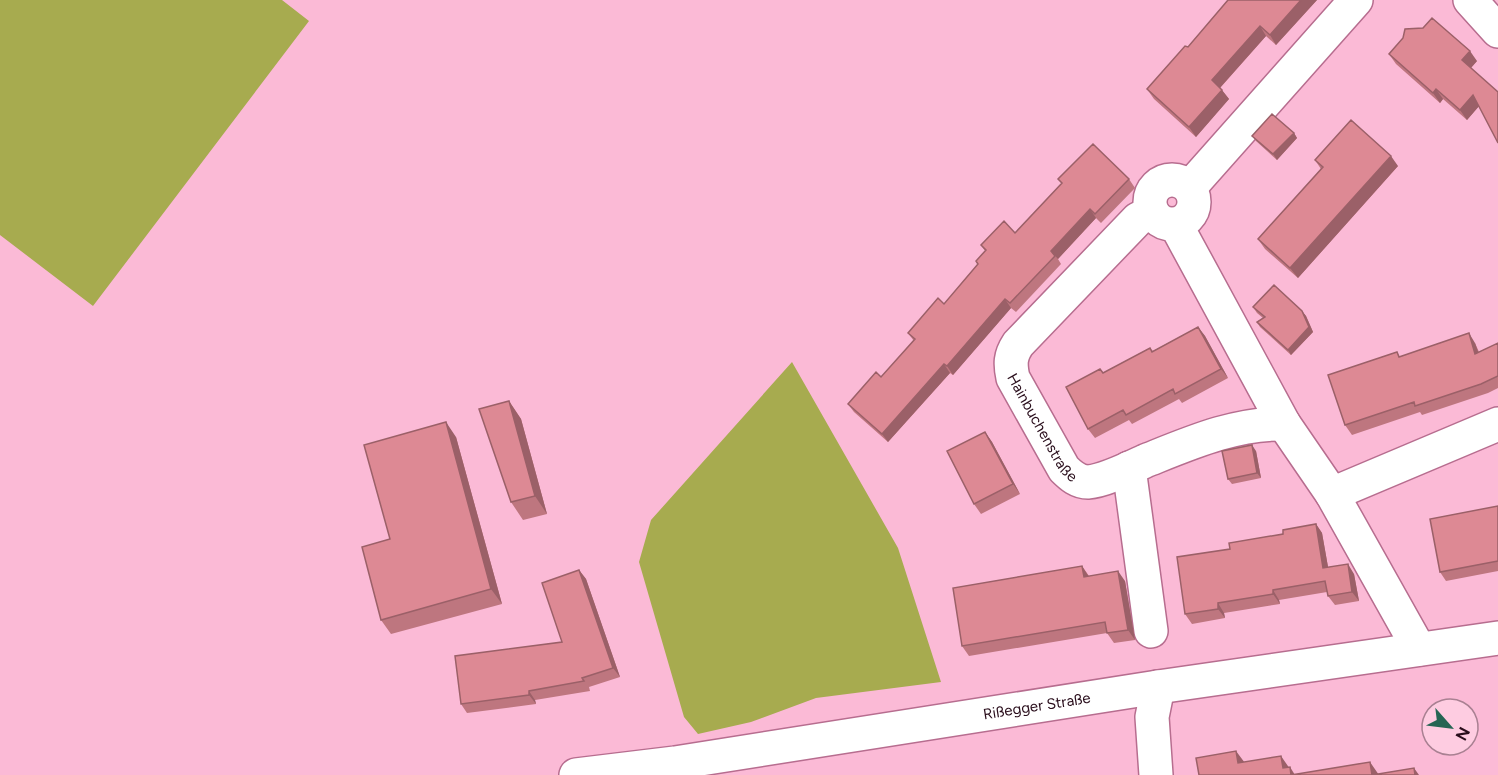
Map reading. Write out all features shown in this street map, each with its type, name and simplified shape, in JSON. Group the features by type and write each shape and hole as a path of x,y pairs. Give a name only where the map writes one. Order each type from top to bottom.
{"street":[{"name":"Hainbuchenstraße","path":"1284,424 1240,427 1088,482 1072,478 1064,469 1013,378 1010,365 1012,353 1138,219 1186,219 1194,210 1194,198 1190,187 1356,0"},
{"path":"1470,0 1498,31"},
{"path":"1164,218 1284,424 1332,494 1419,649"},
{"path":"1332,494 1498,424"},
{"path":"1129,468 1151,631"},
{"name":"Rißegger Straße","path":"576,775 687,761 1158,687 1498,638"},
{"path":"1156,775 1152,717 1158,687"}],"green space":[{"path":"0,0 282,0 309,21 93,306 0,235"},
{"path":"792,362 898,548 941,682 816,698 751,722 698,734 684,717 639,562 651,520"}],"building":[{"path":"1228,0 1301,0 1270,35 1260,26 1212,80 1222,90 1189,127 1147,89 1185,46 1188,47"},
{"path":"1432,18 1470,51 1462,60 1498,92 1498,143 1473,95 1460,110 1436,89 1433,93 1389,54 1403,38 1405,29 1423,28"},
{"path":"1272,114 1294,133 1273,154 1252,136"},
{"path":"1351,120 1391,156 1290,268 1258,239 1323,167 1315,160"},
{"path":"1093,144 1129,179 1095,214 1090,209 1051,251 1055,256 1010,303 1005,299 947,366 944,364 882,434 848,404 876,372 881,377 915,339 908,333 938,298 944,304 978,264 976,261 986,250 981,245 1004,221 1015,233 1062,183 1058,179"},
{"path":"1274,285 1302,311 1309,327 1288,350 1257,322 1265,317 1253,307"},
{"path":"1198,327 1221,369 1175,394 1173,389 1126,415 1123,410 1088,429 1066,387 1100,369 1103,373 1150,348 1152,352"},
{"path":"1469,333 1475,354 1498,343 1498,376 1415,406 1414,402 1345,425 1328,375 1397,352 1399,357"},
{"path":"509,401 535,496 511,502 479,409"},
{"path":"446,422 491,589 381,620 362,547 390,539 364,445"},
{"path":"985,432 1013,484 974,504 947,451"},
{"path":"1252,445 1257,473 1228,479 1222,451"},
{"path":"1498,506 1498,561 1440,572 1430,519"},
{"path":"1316,524 1323,568 1348,564 1352,592 1328,596 1325,581 1273,590 1273,594 1218,603 1218,609 1185,614 1177,557 1230,549 1229,543 1283,534 1283,530"},
{"path":"1082,566 1084,577 1118,571 1128,630 1107,633 1105,622 962,646 953,588"},
{"path":"579,570 613,668 582,678 584,681 529,691 529,695 461,704 455,656 562,642 542,583"},
{"path":"1236,751 1238,763 1281,756 1283,768 1290,767 1291,775 1199,775 1196,758"},
{"path":"1370,762 1372,775 1291,775"},
{"path":"1414,768 1415,775 1372,775"}]}
